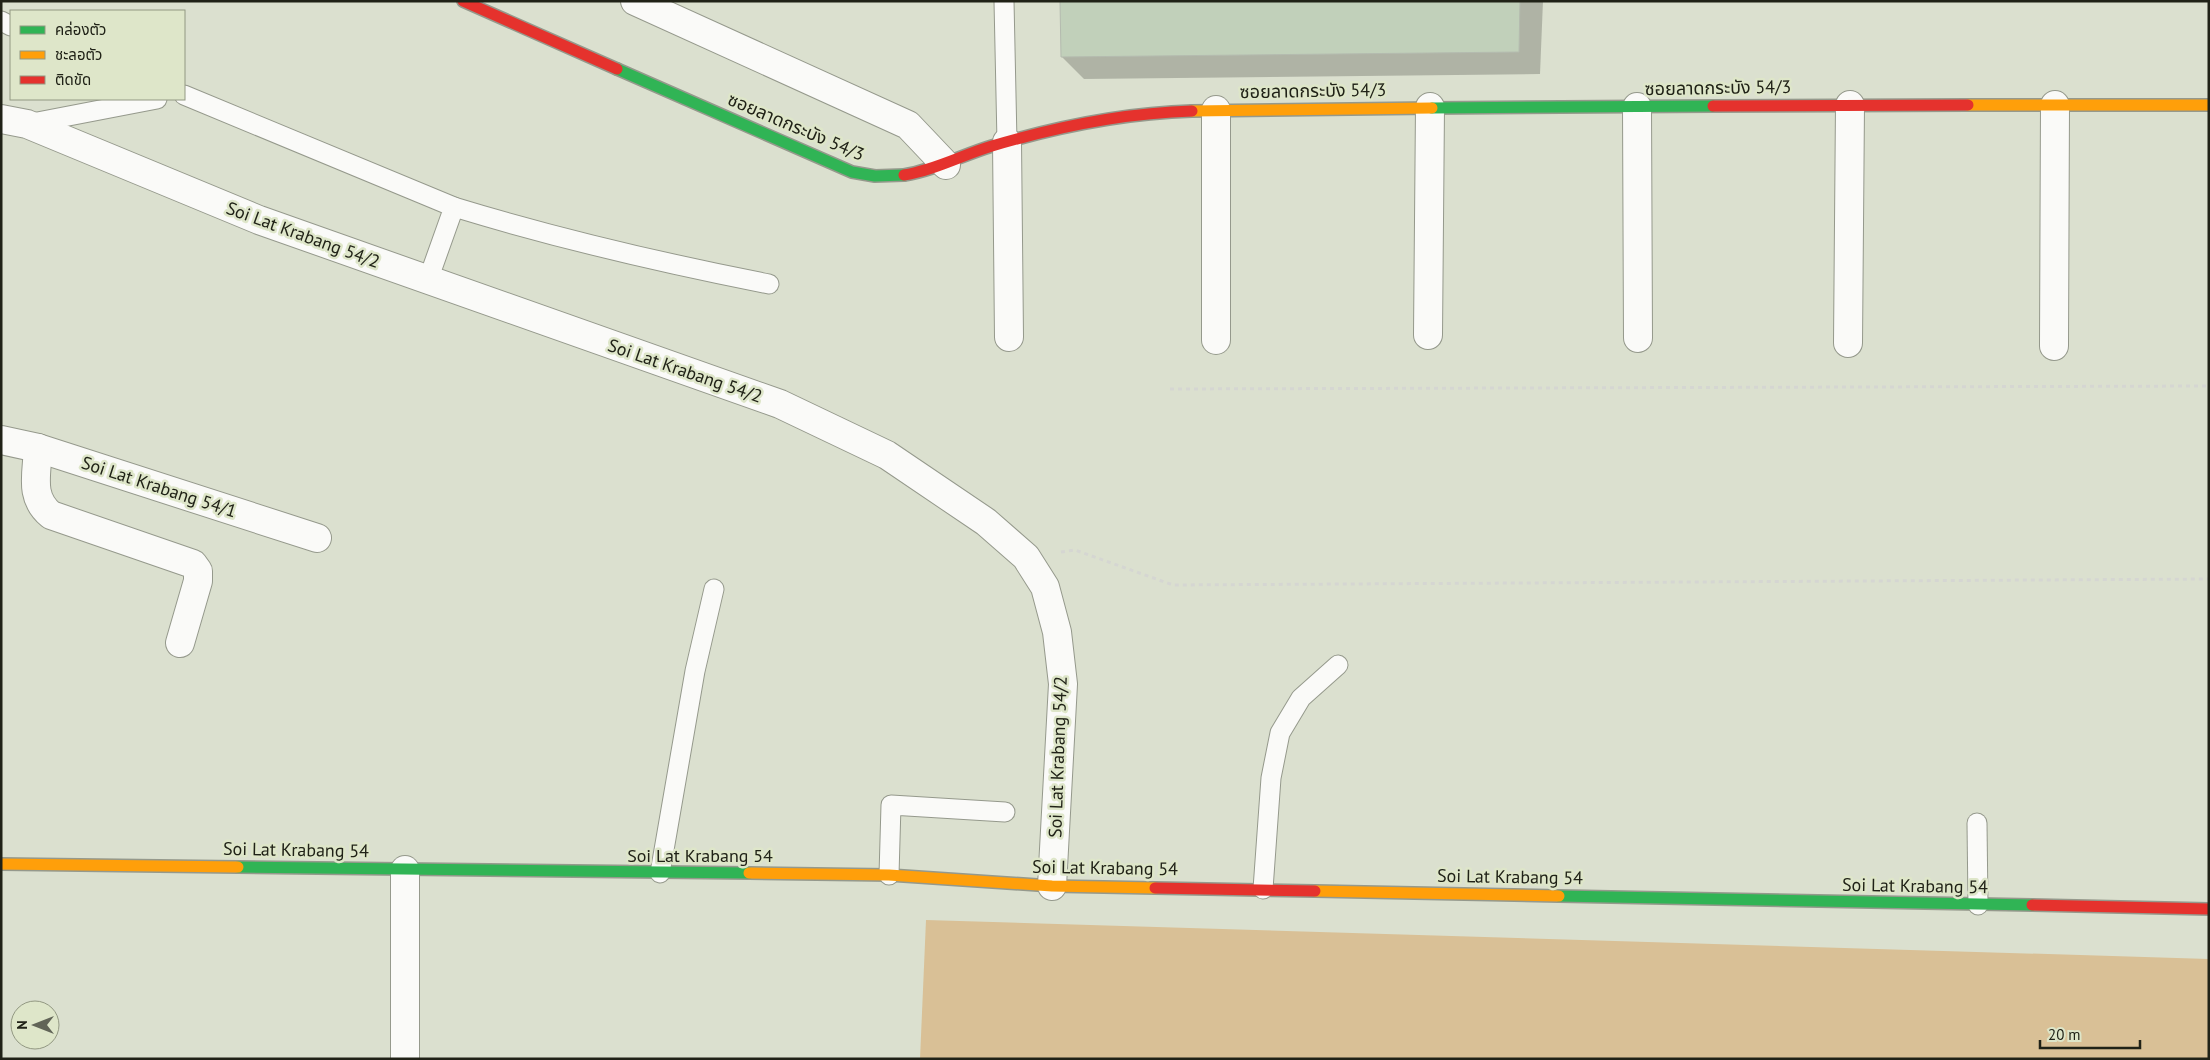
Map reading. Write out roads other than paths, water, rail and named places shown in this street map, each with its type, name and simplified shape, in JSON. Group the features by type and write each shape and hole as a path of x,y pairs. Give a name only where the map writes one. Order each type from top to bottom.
{"main road":[{"name":"ซอยลาดกระบัง 54/3","path":"463,1 852,172 872,177 903,177 946,165 1007,142 1141,114 1216,110 1430,107 2209,105"},
{"name":"Soi Lat Krabang 54","path":"1,864 889,875 1052,886 2209,908"}],"street":[{"path":"635,1 908,125 946,165"},
{"path":"1848,343 1850,105"},
{"path":"2054,346 2056,105"},
{"path":"1428,335 1430,107"},
{"path":"1637,107 1638,338"},
{"path":"1216,110 1216,340"},
{"name":"Soi Lat Krabang 54/2","path":"14,121 259,220 780,404 887,455 986,522 1026,557 1045,587 1056,632 1063,684 1052,886"},
{"path":"1007,142 1009,337"},
{"name":"Soi Lat Krabang 54/1","path":"1,440 38,448 317,538"},
{"path":"38,448 36,494 42,507 51,515 193,564 198,571 198,581 180,643"},
{"path":"405,870 405,1059"}],"lane":[{"path":"1004,1 1007,142"},
{"path":"185,95 454,208 541,234 669,265 769,284"},
{"path":"14,121 150,100"},
{"path":"428,280 454,208"},
{"path":"660,873 695,671 714,590"},
{"path":"1263,889 1271,778 1280,733 1301,698 1338,665"},
{"path":"889,875 891,805 1005,812"},
{"path":"1977,823 1978,905"}]}
